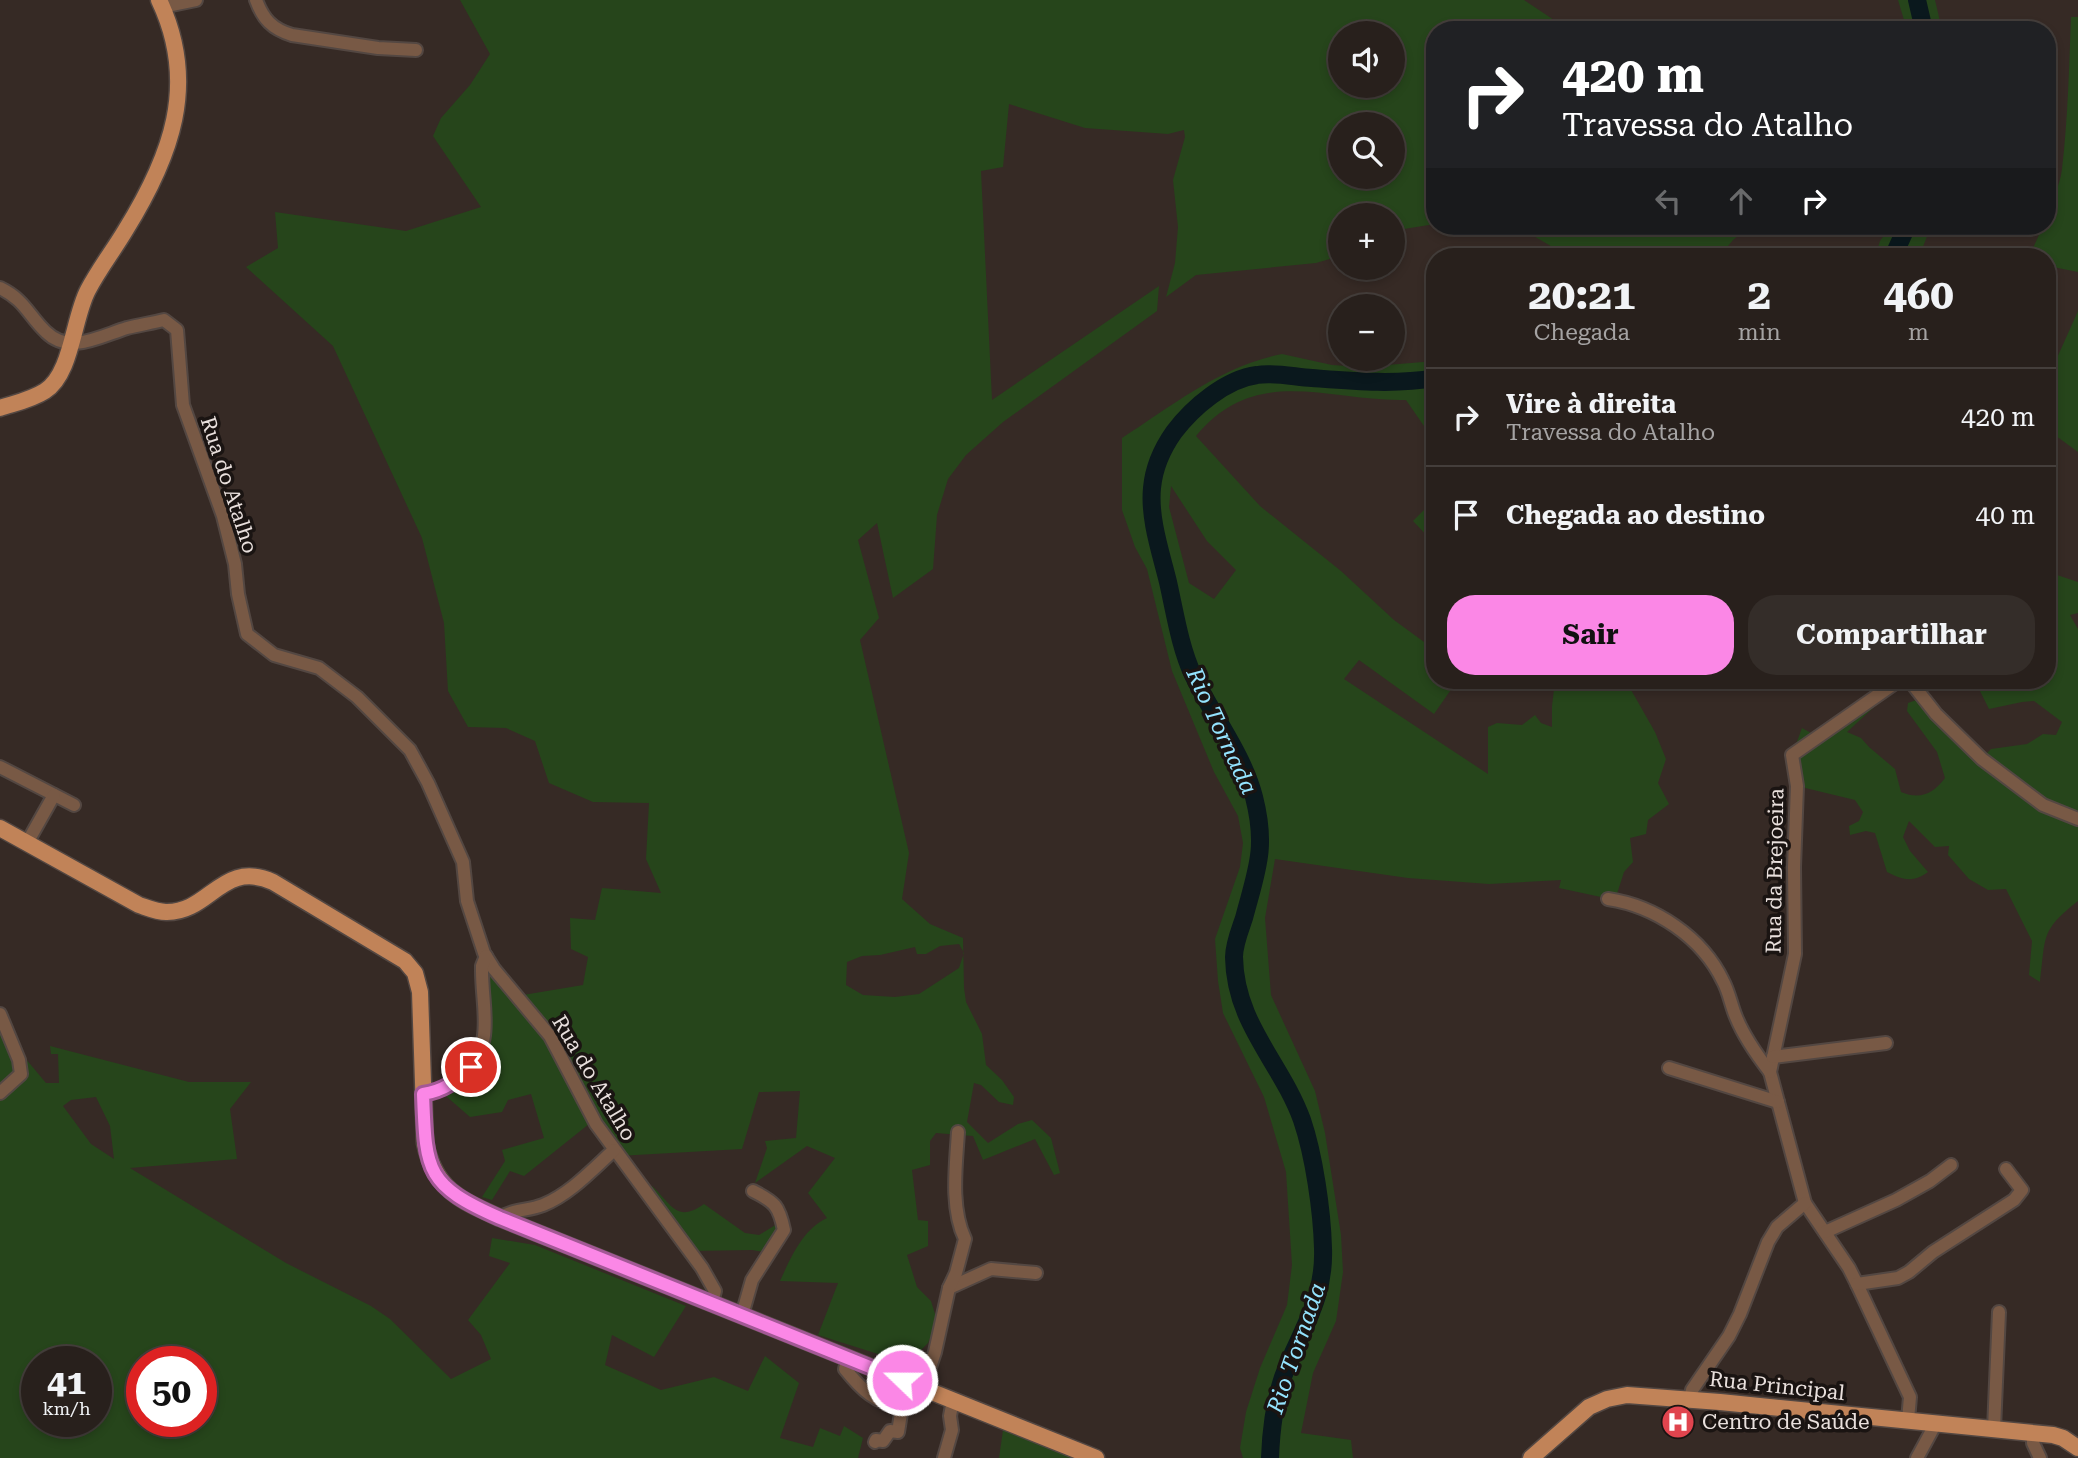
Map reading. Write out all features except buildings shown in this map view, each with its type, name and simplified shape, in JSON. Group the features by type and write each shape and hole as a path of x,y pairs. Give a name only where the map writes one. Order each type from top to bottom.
{"main road":[{"path":"0,408 30,399 50,388 62,370 83,300 150,189 164,158 174,128 178,68 173,40 161,4"},
{"path":"0,828 139,905 163,912 182,910 236,877 258,876 273,882 399,956 410,966 419,981 425,1143 438,1179 464,1202 848,1358 912,1398 953,1400 1097,1458"},
{"name":"Rua Principal","path":"1531,1458 1580,1413 1597,1402 1627,1395 2053,1435 2076,1443"}],"street":[{"path":"161,4 196,0"},
{"path":"256,0 266,21 278,31 378,48 416,50"},
{"path":"0,288 12,294 29,309 51,337 69,344"},
{"name":"Rua do Atalho","path":"69,344 164,320 177,330 183,405 223,516 247,634 274,654 319,668 357,696 410,750 428,783 463,862 467,901 486,956 550,1036 596,1124 702,1268 715,1292 712,1303"},
{"name":"Rua da Brejoeira","path":"1887,689 1792,755 1797,786 1794,867 1796,954 1770,1072 1805,1203 1857,1284 1910,1397 1908,1420"},
{"path":"1916,689 1936,715 1982,759 2043,804 2078,819"},
{"path":"0,767 74,805"},
{"path":"27,843 54,795"},
{"path":"1608,899 1652,913 1683,930 1705,954 1723,980 1735,1016 1750,1046 1770,1072"},
{"path":"423,1094 436,1092 456,1081 482,1052 486,1031 482,966 486,956"},
{"path":"0,1014 19,1060 21,1074 0,1093"},
{"path":"1773,1057 1886,1043"},
{"path":"1669,1068 1778,1102"},
{"path":"875,1442 883,1441 890,1431 898,1432 935,1352 948,1288 956,1273 965,1239 960,1228 958,1211 958,1132"},
{"path":"500,1218 508,1212 540,1207 563,1195 614,1150"},
{"path":"1825,1232 1896,1200 1930,1181 1951,1165"},
{"path":"1857,1284 1898,1278 2014,1200 2022,1190 2006,1169"},
{"path":"742,1315 752,1280 784,1230 780,1209 769,1199 753,1191"},
{"path":"1690,1399 1692,1390 1729,1336 1740,1314 1768,1242 1777,1227 1805,1203"},
{"path":"948,1288 991,1269 1036,1273"},
{"path":"1994,1429 1999,1312"},
{"path":"848,1358 845,1369 873,1398 888,1405 912,1398"},
{"path":"952,1430 950,1416 953,1400"},
{"path":"944,1458 952,1430 969,1406"},
{"path":"1917,1458 1936,1423"},
{"path":"2033,1433 2033,1443 2040,1458"}],"green space":[{"path":"460,0 1524,0 1556,21 1426,21 1426,225 1405,229 1405,203 1328,203 1328,260 1196,275 1166,297 1175,263 1178,227 1173,180 1185,137 1184,130 1168,134 1085,128 1009,104 1003,167 981,171 992,400 1159,286 1157,311 1003,422 966,455 948,479 937,515 933,569 893,598 877,523 858,540 879,618 860,640 909,853 902,899 930,924 963,938 963,952 959,944 940,946 926,954 917,954 915,947 862,956 847,962 846,985 863,995 895,997 919,994 959,968 963,955 966,1002 982,1034 986,1065 1002,1080 1014,1097 1013,1105 999,1102 981,1085 974,1083 967,1122 988,1143 1018,1124 1032,1120 1051,1138 1060,1173 1054,1175 1035,1139 983,1160 973,1136 936,1133 930,1141 930,1165 912,1170 918,1220 928,1221 928,1246 907,1255 917,1287 931,1301 935,1314 935,1327 928,1343 913,1358 897,1360 818,1335 838,1283 780,1281 804,1236 827,1218 808,1193 835,1158 807,1146 755,1183 767,1148 765,1141 796,1138 800,1091 759,1092 742,1149 618,1156 594,1120 524,1176 510,1171 492,1200 482,1197 505,1161 502,1150 544,1138 531,1094 508,1100 502,1112 470,1117 439,1090 482,1051 486,956 517,996 583,985 588,957 571,949 570,918 595,920 602,888 661,893 646,859 649,803 593,802 549,783 535,741 506,728 468,727 448,691 444,623 422,538 333,346 246,267 278,248 275,212 406,231 481,207 433,136 441,118 470,85 490,54"},
{"path":"1898,0 1935,0 1940,21 1904,21"},
{"path":"2071,17 2078,17 2078,272 2056,268 2056,248 2033,248 2039,235 2056,235 2056,192 2061,176"},
{"path":"1532,235 1739,235 1726,248 1554,248"},
{"path":"1884,235 1928,235 1922,248 1878,248"},
{"path":"2078,311 2078,452 2056,436 2056,360"},
{"path":"1282,354 1328,364 1328,371 1405,371 1405,364 1426,362 1426,429 1406,400 1294,391 1268,393 1243,400 1219,414 1196,436 1260,506 1341,571 1394,620 1426,643 1426,689 1451,689 1434,714 1359,660 1344,679 1488,774 1488,727 1497,723 1522,725 1535,715 1541,723 1552,727 1554,689 1631,689 1655,732 1666,759 1658,783 1669,804 1648,820 1646,834 1630,838 1633,862 1624,872 1615,900 1559,888 1561,880 1489,884 1408,878 1275,859 1265,918 1271,995 1315,1091 1325,1133 1341,1235 1343,1272 1336,1321 1313,1373 1301,1433 1351,1440 1353,1458 1243,1458 1240,1448 1246,1412 1260,1368 1287,1305 1292,1265 1286,1172 1264,1097 1223,1013 1218,981 1215,939 1240,867 1243,843 1238,816 1214,772 1172,671 1147,569 1135,547 1122,510 1122,438 1218,377","holes":["1171,486 1207,541 1236,570 1214,599 1189,583 1169,507"]},
{"path":"1426,508 1426,535 1413,521"},
{"path":"2056,575 2078,582 2078,613 2070,615 2078,629 2078,901 2057,920 2047,936 2040,982 2029,975 2032,941 2006,889 1988,890 1969,879 1948,855 1949,846 1935,847 1909,821 1903,837 1910,851 1928,872 1918,878 1908,879 1887,872 1875,833 1866,831 1850,835 1849,826 1859,821 1863,812 1855,800 1797,786 1792,755 1802,728 1822,739 1885,697 1847,732 1861,738 1895,769 1901,792 1914,795 1931,792 1945,778 1937,752 1907,711 1908,703 1916,700 1979,761 1991,749 2027,744 2043,734 2056,735 2062,722 2034,701 1989,709 1979,689 2056,689"},
{"path":"0,1028 46,1083 59,1083 58,1054 51,1054 50,1046 189,1082 251,1082 230,1109 237,1159 130,1168 286,1263 371,1306 390,1319 451,1379 491,1359 481,1335 468,1320 510,1263 489,1256 492,1238 535,1245 686,1306 654,1357 612,1335 605,1365 661,1390 714,1377 748,1391 765,1356 799,1383 780,1438 813,1447 820,1428 840,1436 844,1426 863,1438 858,1458 0,1458","holes":["96,1097 110,1126 114,1159 91,1144 63,1106 71,1100"]},
{"path":"652,1186 680,1212 695,1210 704,1204 745,1233 759,1235 782,1221 769,1253 752,1250 690,1251 642,1187"},
{"path":"1003,1430 1075,1458 999,1458"}],"waterway":[{"name":"Rio Tornada","path":"1917,0 1922,21"},
{"name":"Rio Tornada","path":"1897,248 1903,235"},
{"name":"Rio Tornada","path":"1270,1458 1280,1387 1320,1284 1323,1248 1319,1200 1314,1166 1302,1120 1283,1079 1250,1023 1236,981 1235,947 1259,858 1258,815 1242,765 1193,675 1185,653 1154,524 1153,480 1162,451 1182,423 1200,404 1234,382 1270,374 1389,382 1426,379"}],"place":[{"name":"Centro de Saúde","path":"1678,1422"}],"route":[{"path":"471,1067 456,1081 436,1092 423,1094 428,1158 438,1179 455,1196 478,1209 902,1380"}]}
